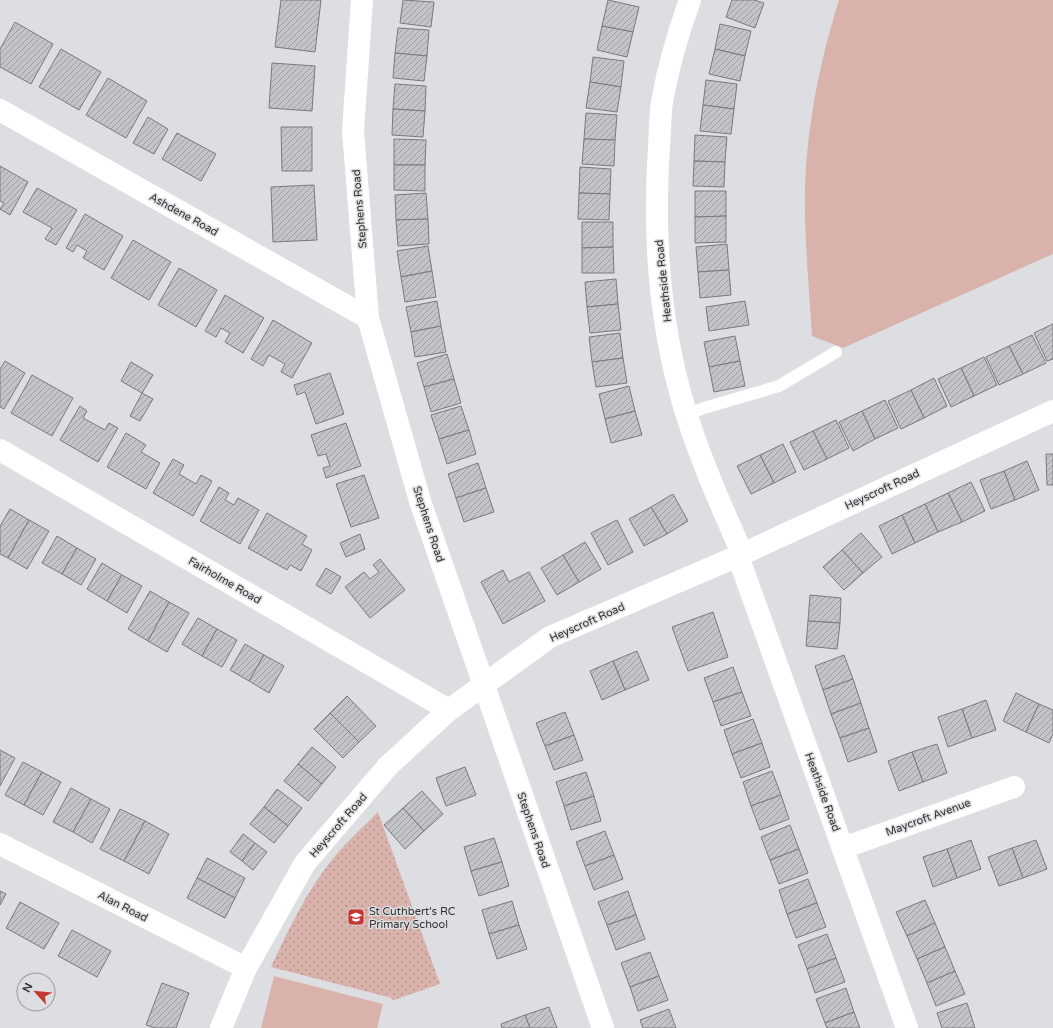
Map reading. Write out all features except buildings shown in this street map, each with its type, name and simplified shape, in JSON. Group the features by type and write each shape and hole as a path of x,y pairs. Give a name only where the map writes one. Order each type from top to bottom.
{"street":[{"name":"Stephens Road","path":"362,0 353,131 368,318 420,501 603,1028"},
{"name":"Heathside Road","path":"690,0 679,31 662,102 657,179 658,238 663,296 672,355 687,415 709,478 740,555 907,1028"},
{"name":"Ashdene Road","path":"0,110 368,318"},
{"name":"Heyscroft Road","path":"221,1028 246,968 305,863 388,766 449,710 550,637 740,555 1053,411"},
{"name":"Fairholme Road","path":"0,450 449,710"},
{"name":"Maycroft Avenue","path":"843,848 1014,786"},
{"name":"Alan Road","path":"0,844 246,968"}],"lane":[{"path":"687,415 779,386 836,352"}],"shaded area":[{"path":"839,0 1053,0 1053,254 843,348 812,336 805,225 805,188 808,140 820,69"},
{"name":"St Cuthbert's RC Primary School","path":"378,812 440,984 391,1001 392,998 271,967 298,912 313,886 342,848"},
{"path":"274,976 383,1004 377,1028 261,1028"}],"place":[{"name":"St Cuthbert's RC Primary School","path":"356,917"}]}
